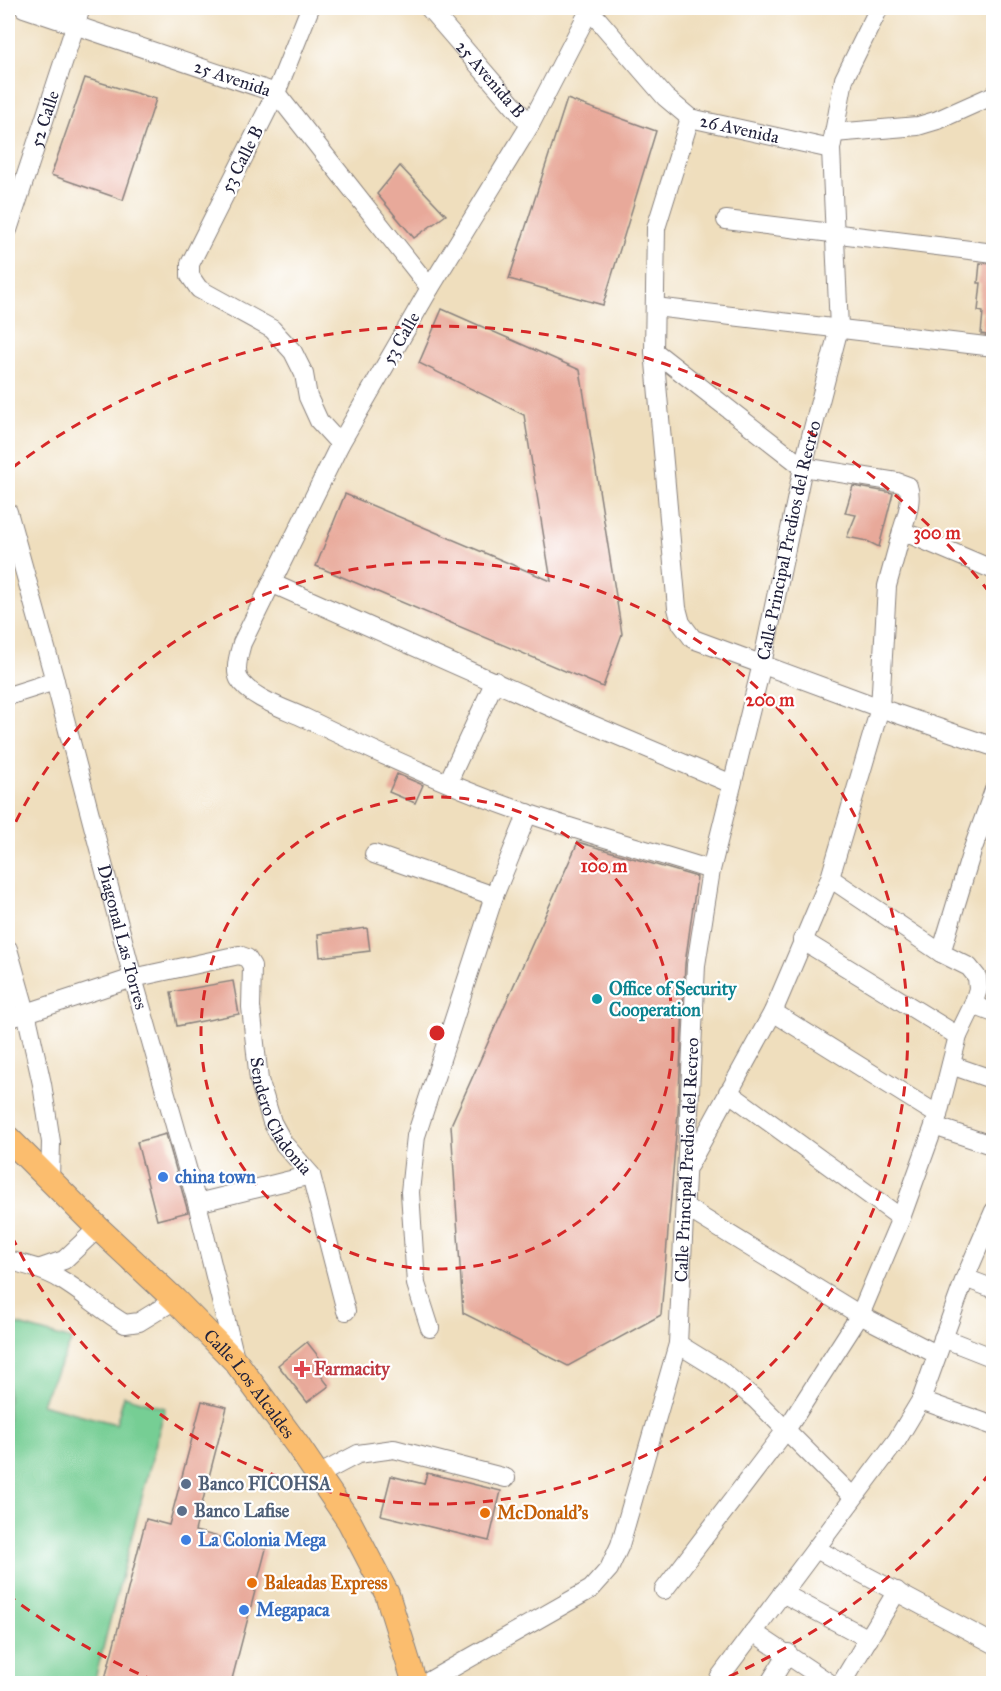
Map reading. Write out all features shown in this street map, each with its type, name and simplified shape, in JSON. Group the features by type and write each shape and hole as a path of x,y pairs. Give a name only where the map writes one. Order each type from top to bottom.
{"main road":[{"name":"Calle Los Alcaldes","path":"8,1138 236,1362 349,1521 387,1594 415,1683"}],"street":[{"name":"25 Avenida","path":"24,8 78,16 276,93 430,288"},
{"name":"53 Calle B","path":"310,8 276,93 190,264 190,276 199,289 272,329 293,352 304,374 309,397 320,421 340,444"},
{"name":"25 Avenida B","path":"429,8 530,125"},
{"name":"53 Calle","path":"448,782 250,692 238,678 237,663 242,644 270,583 340,444 430,288 530,125 589,8"},
{"name":"26 Avenida","path":"589,8 665,97 690,118 832,141 918,126 938,120 993,95"},
{"name":"Calle Principal Predios del Recreo","path":"424,1683 591,1589 609,1569 620,1545 678,1344 696,965 711,870 762,664 803,467 839,328 832,141 844,79 879,8"},
{"name":"52 Calle","path":"8,230 78,16"},
{"path":"690,118 656,228 654,351 677,608 681,623 693,639 993,747"},
{"path":"726,220 993,253"},
{"path":"655,307 993,347"},
{"path":"654,351 803,467 897,482 908,486 909,501 888,586 880,708 830,878 773,1012 687,1169"},
{"name":"Diagonal Las Torres","path":"8,512 133,978 197,1203 236,1362"},
{"path":"902,531 993,570"},
{"path":"270,583 732,784"},
{"path":"8,696 55,681"},
{"path":"495,681 448,782 584,832 711,870"},
{"path":"941,953 993,790"},
{"path":"430,1328 416,1284 410,1192 416,1136 494,896 528,813"},
{"path":"374,854 494,896"},
{"path":"663,1590 786,1430 860,1315 901,1218 936,1121 958,1036 978,989 977,977 969,967 941,953 830,878"},
{"path":"802,940 958,1036"},
{"path":"8,949 26,1012 42,1084 51,1142 50,1180"},
{"name":"Sendero Cladonia","path":"133,978 239,955 247,958 252,966 251,1007 259,1080 272,1122 284,1144 311,1175 346,1311"},
{"path":"8,1019 133,978"},
{"path":"973,1005 993,1013"},
{"path":"773,1012 936,1121 993,1146"},
{"path":"951,1065 993,1080"},
{"path":"728,1092 901,1218"},
{"path":"197,1203 311,1175"},
{"path":"685,1207 860,1315 939,1346 993,1358"},
{"path":"718,1683 719,1678 897,1440 921,1400 965,1278 992,1216"},
{"path":"38,1269 64,1260 98,1228"},
{"path":"8,1260 38,1269 60,1279 98,1308 125,1324 139,1322 175,1300"},
{"path":"965,1278 993,1289"},
{"path":"678,1344 720,1370 786,1430 853,1497"},
{"path":"921,1400 993,1426"},
{"path":"318,1475 358,1454 394,1449 506,1478"},
{"path":"816,1548 993,1644"},
{"path":"841,1683 897,1591"},
{"path":"782,1593 869,1639"},
{"path":"753,1632 831,1683"},
{"path":"769,1683 788,1653"}],"green space":[{"path":"8,1322 72,1340 41,1404 116,1424 124,1396 165,1408 94,1683 8,1683"}],"building":[{"path":"85,78 156,99 123,200 51,175"},
{"path":"567,99 656,131 603,305 509,279"},
{"path":"400,166 446,215 414,238 377,194"},
{"path":"980,263 993,264 993,336 981,334 983,312 978,311 981,283 978,283"},
{"path":"442,309 580,370 622,634 603,687 316,566 345,494 551,581 524,415 419,363"},
{"path":"853,486 893,493 879,547 867,541 847,537 856,515 845,513"},
{"path":"397,774 423,785 415,803 389,792"},
{"name":"Office of Security Cooperation","path":"578,842 697,877 685,964 678,1112 661,1315 568,1366 463,1313 451,1125"},
{"path":"367,928 370,951 320,957 318,934"},
{"path":"233,981 239,1014 177,1026 171,992"},
{"name":"china town","path":"166,1134 188,1212 157,1220 137,1142"},
{"name":"Farmacity","path":"307,1342 326,1366 318,1372 329,1386 307,1402 278,1365"},
{"name":"La Colonia Mega","path":"202,1401 227,1407 195,1531 266,1549 231,1683 104,1683 146,1519 169,1525"},
{"path":"427,1473 501,1491 489,1541 381,1515 391,1476 424,1484"}],"place":[{"name":"Office of Security Cooperation","path":"597,999"},
{"name":"china town","path":"163,1177"},
{"name":"Farmacity","path":"302,1369"},
{"name":"Banco FICOHSA","path":"186,1484"},
{"name":"Banco Lafise","path":"182,1511"},
{"name":"McDonald's","path":"485,1513"},
{"name":"La Colonia Mega","path":"186,1540"},
{"name":"Baleadas Express","path":"252,1583"},
{"name":"Megapaca","path":"244,1610"}]}
